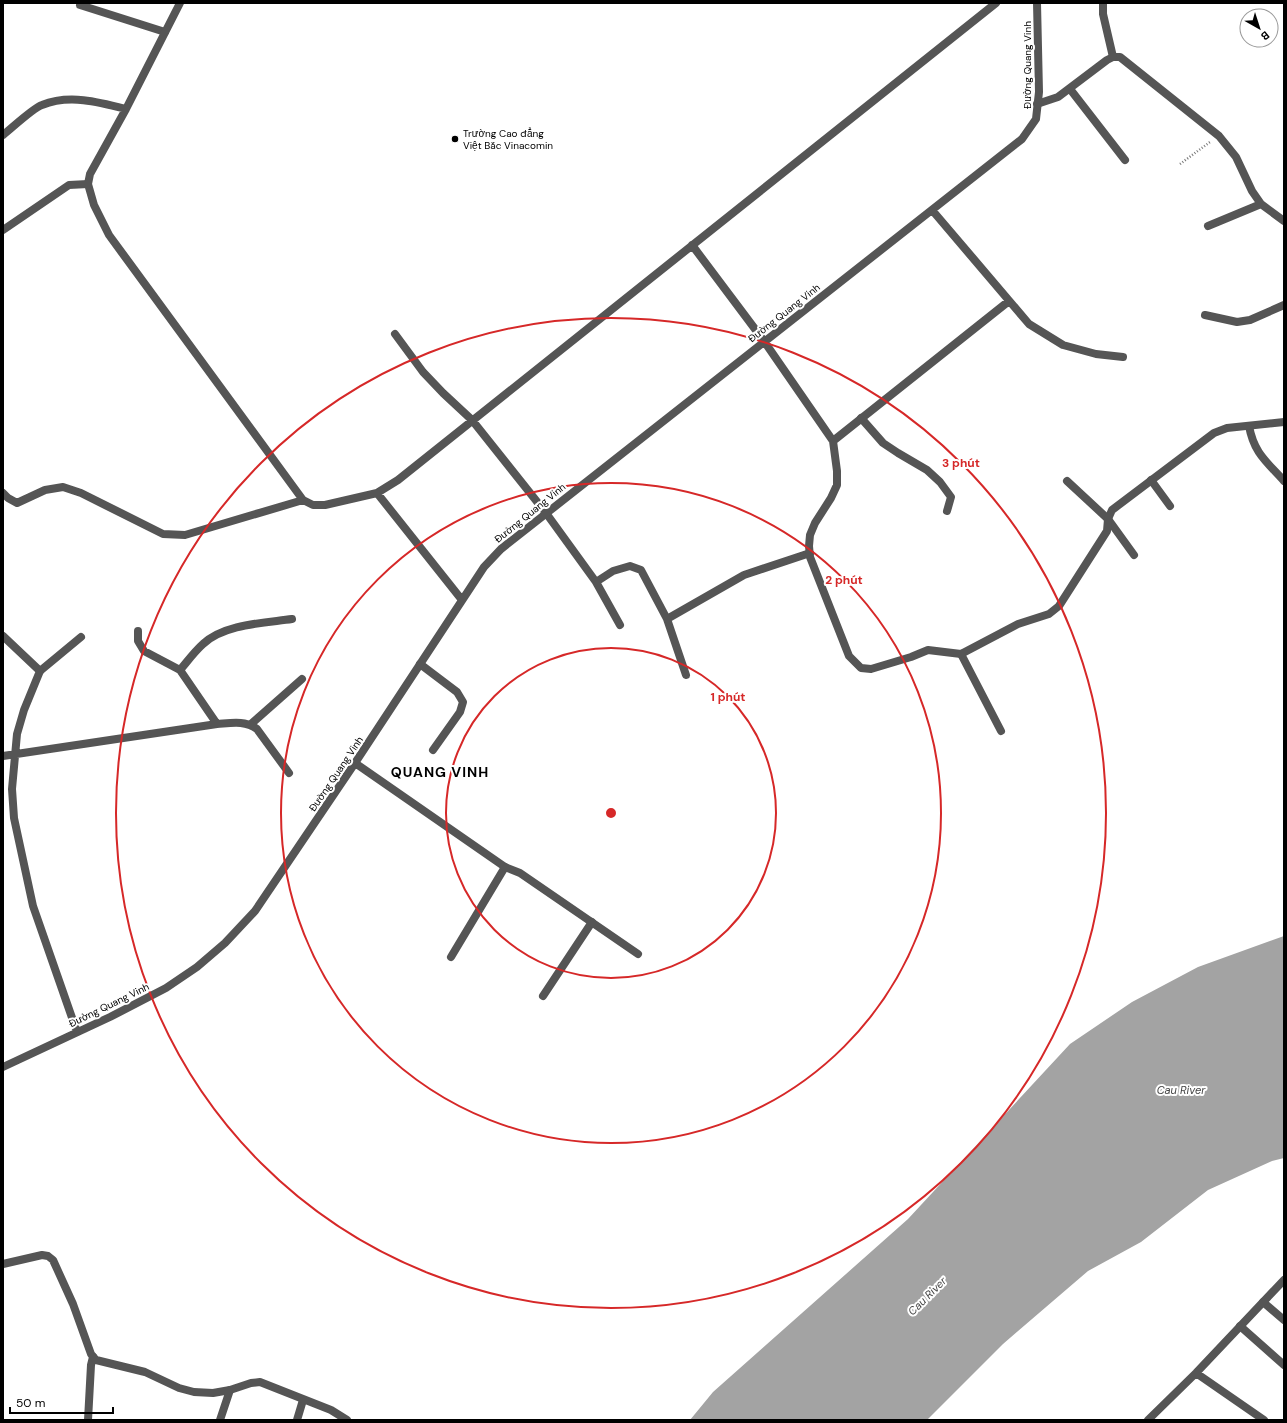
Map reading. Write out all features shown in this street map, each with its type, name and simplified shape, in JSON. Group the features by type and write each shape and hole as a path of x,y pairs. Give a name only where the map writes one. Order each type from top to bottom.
{"street":[{"path":"180,3 126,109 90,174 88,184 94,205 109,235 303,500 313,504 325,505 377,493 398,480 996,3"},
{"name":"Đường Quang Vinh","path":"3,1067 110,1017 166,988 197,967 225,944 255,911 355,763 484,567 500,549 1022,139 1036,119 1039,92 1037,3"},
{"path":"1103,3 1103,14 1114,57"},
{"path":"80,5 165,32"},
{"path":"1037,104 1058,97 1114,57 1120,57 1219,136 1236,157 1252,191 1261,204 1284,221"},
{"path":"1070,89 1125,160"},
{"path":"3,135 41,105 57,100 90,100 126,109"},
{"path":"3,230 69,185 88,184"},
{"path":"1208,226 1261,204"},
{"path":"932,210 1029,324 1063,346 1096,354 1123,357"},
{"path":"692,245 764,341 833,441 837,471 836,485 831,498 815,523 810,535 809,546 810,553 849,656 861,668 871,669 911,657 928,650 960,654 1022,622 1049,614 1059,606 1107,531 1108,519 1112,510 1214,433 1227,428 1284,422"},
{"path":"833,441 1008,301"},
{"path":"1205,316 1237,322 1250,320 1284,305"},
{"path":"395,334 423,372 442,393 472,420 546,513 596,582 620,625"},
{"path":"862,418 883,442 926,470 940,482 951,496 947,511"},
{"path":"1249,426 1252,440 1256,449 1284,481"},
{"path":"1067,480 1108,519 1134,555"},
{"path":"1151,480 1170,506"},
{"path":"3,493 17,503 45,490 62,487 81,492 163,534 185,535 303,500"},
{"path":"377,493 462,600"},
{"path":"667,619 744,575 810,553"},
{"path":"596,582 613,571 630,566 641,570 667,619 686,675"},
{"path":"180,670 203,644 230,628 292,619"},
{"path":"138,631 138,642 144,651 180,670 217,724"},
{"path":"3,636 40,671"},
{"path":"78,1032 34,906 14,818 12,789 17,734 24,710 40,671 81,637"},
{"path":"960,654 1001,731"},
{"path":"420,664 457,692 462,702 460,712 433,750"},
{"path":"251,724 302,679"},
{"path":"3,756 15,753 235,722 251,724 257,729 289,773"},
{"path":"355,763 505,867 520,873 638,954"},
{"path":"451,957 505,867"},
{"path":"543,996 592,922"},
{"path":"3,1264 42,1255 48,1256 53,1260 73,1304 93,1357 96,1360 145,1372 179,1388 194,1392 213,1393 260,1382 331,1410 347,1420"},
{"path":"1148,1420 1196,1373 1283,1283"},
{"path":"1263,1302 1284,1320"},
{"path":"1240,1326 1284,1365"},
{"path":"88,1420 91,1365 93,1357"},
{"path":"1196,1373 1264,1420"},
{"path":"220,1420 230,1390"},
{"path":"297,1420 303,1400"}],"path":[{"path":"1180,164 1219,136"}],"water":[{"name":"Cau River","path":"1284,936 1284,1158 1272,1161 1208,1190 1141,1242 1088,1271 1003,1344 927,1420 690,1420 713,1392 908,1219 1070,1044 1132,1002 1198,967"}],"place":[{"name":"Trường Cao đẳng Việt Bắc Vinacomin","path":"455,139"}],"district":[{"name":"QUANG VINH","path":"440,772"}]}
